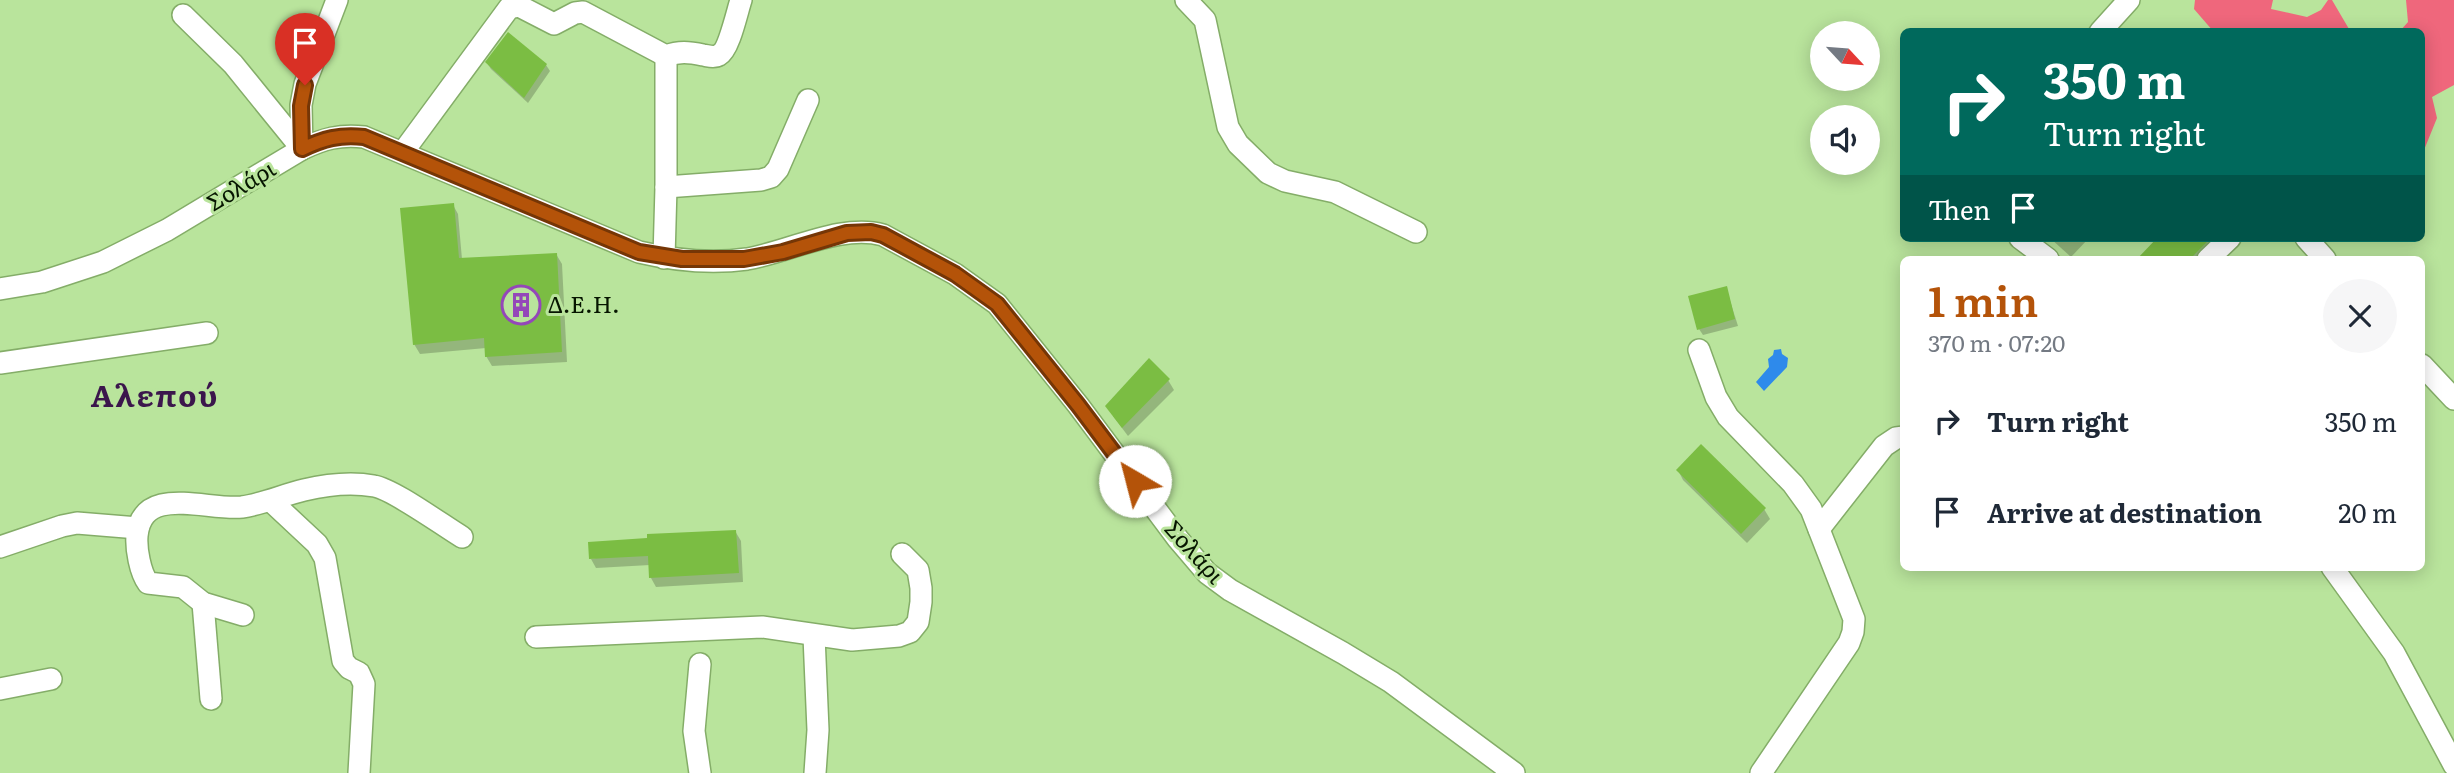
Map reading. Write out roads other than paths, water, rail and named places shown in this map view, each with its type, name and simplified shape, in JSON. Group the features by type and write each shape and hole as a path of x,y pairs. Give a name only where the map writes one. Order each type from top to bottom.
{"street":[{"path":"302,149 301,106 305,85 337,0"},
{"path":"403,152 506,11 514,6 524,8 550,24 558,24 575,13 583,12 666,56 677,52 710,57 720,55 726,47 741,0"},
{"path":"1186,0 1205,20 1228,127 1238,144 1268,173 1285,181 1335,192 1416,232"},
{"path":"2104,28 2129,0"},
{"path":"183,15 233,64 302,149"},
{"path":"664,258 666,56"},
{"path":"666,187 771,177 778,169 808,100"},
{"name":"Σολάρι","path":"0,289 42,282 103,262 167,230 302,149 324,139 346,135 364,137 403,152 639,252 664,258 744,259 783,252 833,236 871,232 898,242 955,274 985,295 1009,318 1207,573 1230,590 1391,682 1514,773"},
{"path":"2025,242 2044,256"},
{"path":"2211,256 2226,242"},
{"path":"2310,242 2322,256"},
{"path":"0,363 207,333"},
{"path":"1699,350 1716,397 1728,417 1804,497 1854,619 1849,643 1760,773"},
{"path":"2425,368 2454,399"},
{"path":"1819,529 1884,446 1900,438"},
{"path":"243,615 203,603 183,587 151,585 145,580 137,541 140,520 145,514 151,509 176,503 240,507 305,490 337,486 376,486 462,537"},
{"path":"271,501 317,544 325,558 343,661 359,673 364,684 359,773"},
{"path":"0,547 77,523 138,528"},
{"path":"536,637 762,627 777,627 814,636 852,640 898,636 910,632 920,617 922,588 918,570 902,554"},
{"path":"2335,571 2394,653 2454,765"},
{"path":"203,603 211,699"},
{"path":"814,636 818,730 815,773"},
{"path":"700,773 694,731 701,664"},
{"path":"0,689 51,679"}],"water":[{"path":"1781,349 1782,354 1788,358 1787,367 1764,391 1756,382 1769,367 1768,359 1774,350"}],"place":[{"name":"Δ.Ε.Η.","path":"521,305"}],"district":[{"name":"Αλεπού","path":"155,397"}]}
